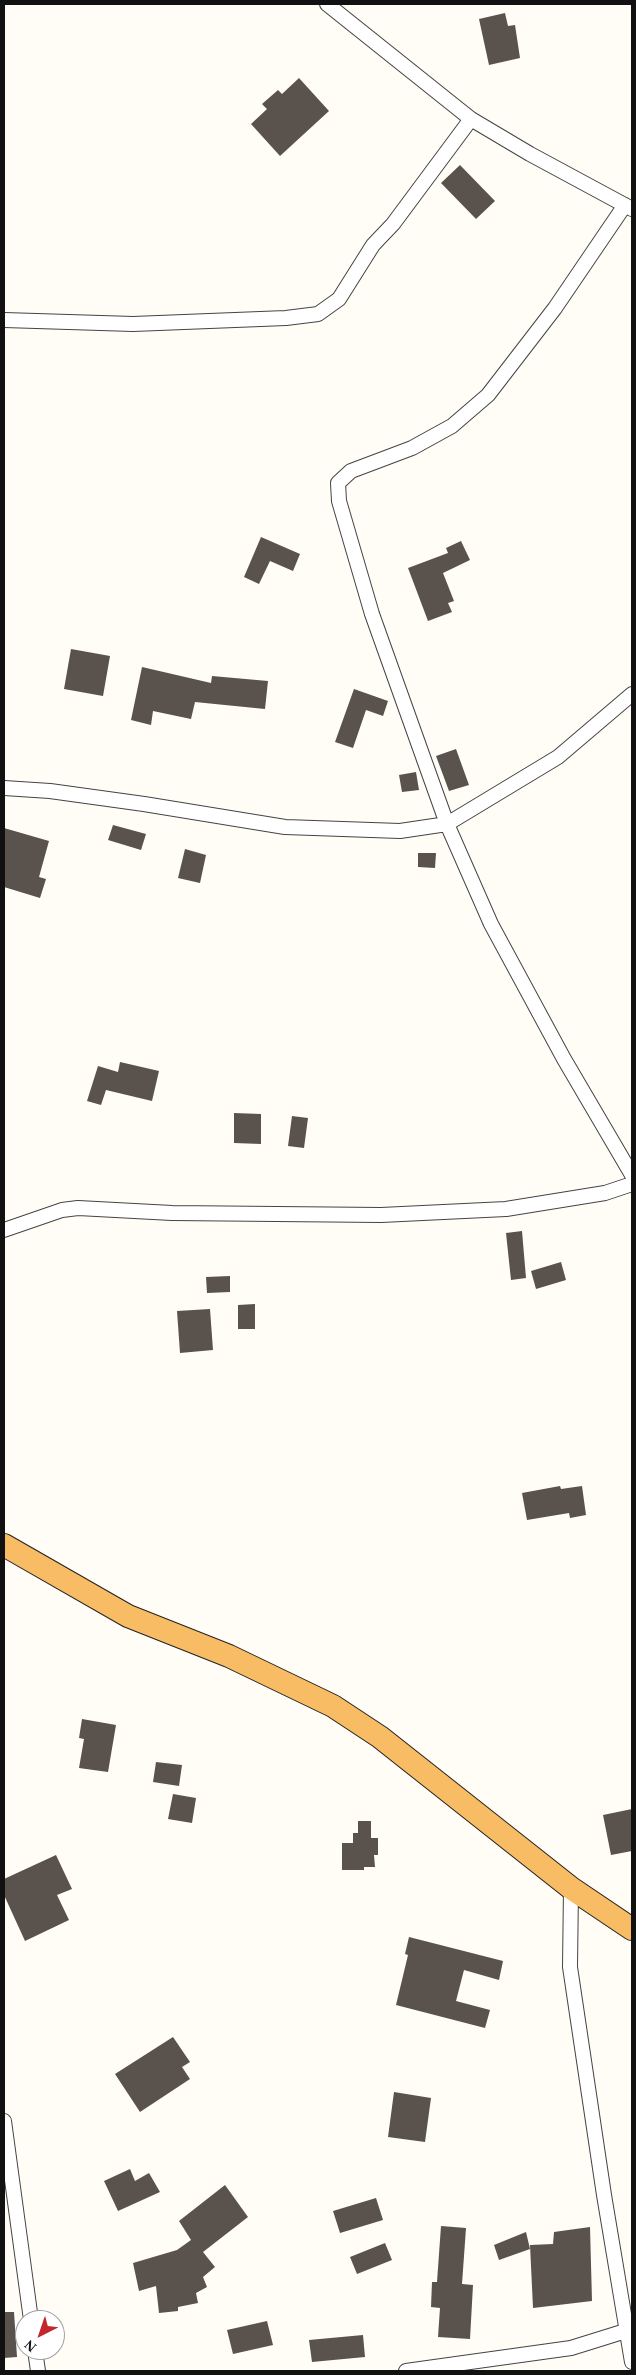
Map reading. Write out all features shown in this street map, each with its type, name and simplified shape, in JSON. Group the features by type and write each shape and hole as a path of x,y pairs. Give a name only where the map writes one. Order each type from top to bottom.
{"highway":[{"path":"4,1545 128,1616 229,1656 333,1706 380,1737 571,1888 629,1924"}],"street":[{"path":"327,4 471,119 530,154 629,208 488,395 452,426 412,448 351,471 338,483 339,501 372,614 447,824 491,924 564,1059 632,1175"},
{"path":"4,320 133,324 286,318 318,314 339,298 373,245 393,224 471,119"},
{"path":"4,788 88,796 285,827 400,831 447,824 558,757 632,694"},
{"path":"4,1230 62,1210 78,1208 172,1213 390,1214 506,1209 605,1193 632,1184"},
{"path":"571,1888 570,1967 602,2185 630,2330 632,2362"},
{"path":"4,2121 30,2310"},
{"path":"406,2371 571,2348 630,2330"}],"building":[{"path":"505,13 508,26 515,25 520,58 489,65 479,19"},
{"path":"299,78 329,111 280,156 251,124 267,109 262,104 278,90 282,94"},
{"path":"460,165 495,201 476,219 441,183"},
{"path":"261,537 300,554 293,571 270,561 259,584 244,577"},
{"path":"461,541 470,560 443,573 454,601 448,603 452,612 428,621 408,568 448,553 446,548"},
{"path":"71,649 110,656 103,696 64,689"},
{"path":"142,667 211,683 212,676 268,681 265,709 195,702 191,719 153,711 151,725 131,720"},
{"path":"354,689 388,701 383,716 366,710 353,748 335,742"},
{"path":"456,749 469,785 449,791 436,756"},
{"path":"416,772 419,790 402,792 399,775"},
{"path":"113,825 146,834 141,850 108,840"},
{"path":"4,828 49,841 39,877 46,879 40,898 4,887"},
{"path":"185,849 206,855 200,883 178,878"},
{"path":"418,853 436,853 435,868 418,867"},
{"path":"120,1062 159,1071 152,1101 106,1090 101,1105 87,1101 98,1066 118,1072"},
{"path":"234,1113 261,1114 261,1144 234,1143"},
{"path":"292,1116 308,1118 304,1148 288,1146"},
{"path":"522,1231 526,1278 511,1280 506,1233"},
{"path":"561,1262 566,1280 536,1289 531,1271"},
{"path":"230,1276 230,1292 207,1293 206,1277"},
{"path":"255,1304 255,1329 238,1329 238,1305"},
{"path":"210,1309 213,1350 180,1353 177,1311"},
{"path":"560,1486 561,1489 582,1486 586,1515 570,1518 569,1513 527,1520 522,1493"},
{"path":"82,1719 116,1725 108,1772 79,1768 84,1739 79,1738"},
{"path":"156,1762 182,1765 179,1786 153,1782"},
{"path":"173,1794 196,1798 192,1823 168,1819"},
{"path":"632,1809 632,1851 611,1855 603,1815"},
{"path":"358,1821 371,1821 371,1838 378,1838 378,1855 374,1855 375,1867 364,1867 364,1870 342,1870 342,1843 353,1843 353,1833 358,1833"},
{"path":"56,1855 72,1889 57,1895 69,1920 25,1941 4,1895 4,1879"},
{"path":"409,1937 503,1961 499,1980 464,1970 456,2001 490,2010 485,2028 396,2005 408,1955 405,1954"},
{"path":"173,2037 190,2062 182,2067 190,2079 140,2112 115,2074"},
{"path":"394,2092 431,2098 425,2142 388,2137"},
{"path":"130,2169 135,2181 149,2173 160,2192 118,2211 104,2181"},
{"path":"225,2185 248,2217 203,2252 215,2267 203,2277 207,2287 196,2293 198,2303 178,2307 178,2311 159,2313 156,2286 139,2291 133,2263 177,2250 191,2240 179,2221"},
{"path":"376,2198 383,2220 340,2233 333,2211"},
{"path":"441,2226 466,2228 462,2284 473,2285 470,2339 438,2337 440,2308 431,2307 432,2282 437,2282"},
{"path":"590,2227 592,2301 533,2308 530,2245 553,2244 554,2232"},
{"path":"526,2232 530,2249 499,2260 494,2245"},
{"path":"385,2243 392,2260 357,2274 350,2257"},
{"path":"4,2312 14,2312 15,2357 4,2358"},
{"path":"267,2321 273,2345 233,2354 227,2330"},
{"path":"363,2335 365,2357 312,2362 309,2340"}]}
